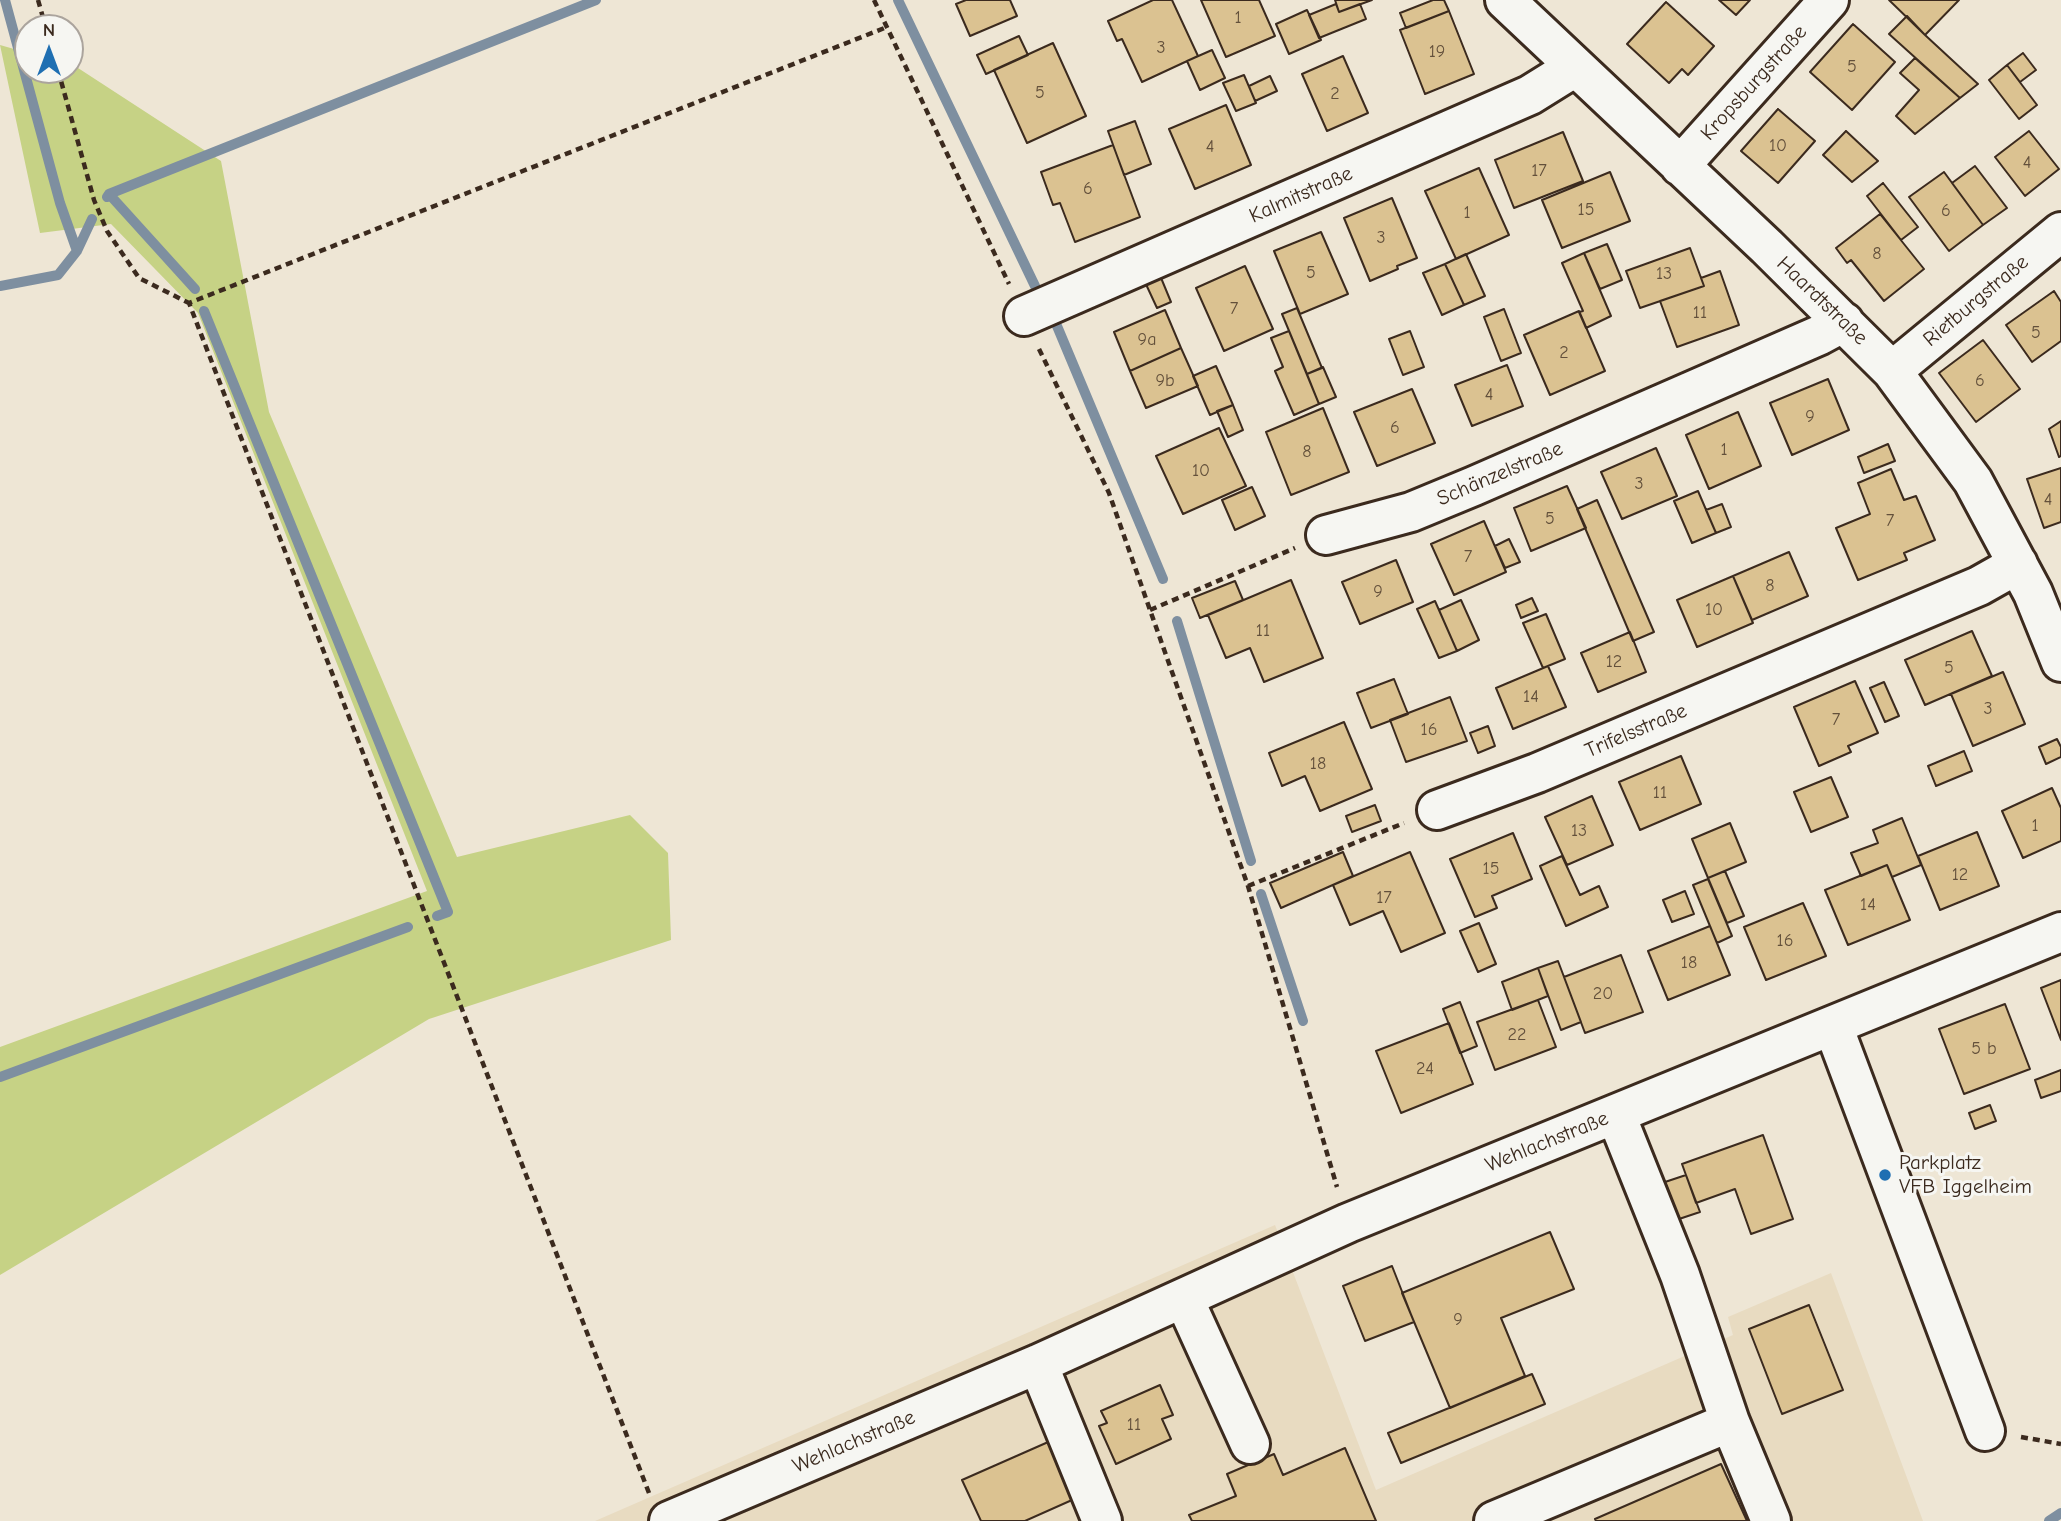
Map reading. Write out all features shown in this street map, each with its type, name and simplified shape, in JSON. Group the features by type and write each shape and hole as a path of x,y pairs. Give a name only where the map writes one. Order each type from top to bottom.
{"street":[{"name":"Haardtstraße","path":"1505,0 1892,370 1973,481 2037,579 2061,662"},
{"name":"Kropsburgstraße","path":"1680,166 1829,0"},
{"name":"Kalmitstraße","path":"1024,316 1530,95 1575,67"},
{"name":"Rietburgstraße","path":"1892,370 2061,232"},
{"name":"Schänzelstraße","path":"1326,534 1411,512 1844,322"},
{"name":"Trifelsstraße","path":"1437,810 1537,773 1979,586 2037,579"},
{"name":"Wehlachstraße","path":"660,1508 1038,1364 1348,1223 2061,932"},
{"path":"1833,1026 1985,1431"},
{"path":"1616,1115 1680,1275 1730,1422 1771,1521"},
{"path":"1184,1299 1250,1444"},
{"path":"1038,1364 1102,1521"},
{"path":"1494,1521 1730,1422"}],"path":[{"path":"874,0 1109,493 1248,886 1348,1223"},
{"path":"189,303 887,27"},
{"path":"62,84 94,200 107,231 139,278 189,303 660,1508"},
{"path":"1150,610 1326,534"},
{"path":"1248,886 1437,810"}],"shaded area":[{"path":"1275,1225 1376,1490 1733,1335 1728,1317 1831,1273 1923,1521 595,1521"}],"green space":[{"path":"0,45 14,49 14,84 84,84 84,72 221,161 269,412 457,857 630,815 668,853 671,940 429,1019 0,1275 0,1047 427,891 198,313 111,224 40,233"}],"building":[{"path":"966,0 1010,0 1017,16 970,36 956,4"},
{"path":"1153,0 1172,0 1198,56 1142,82 1122,39 1117,41 1108,21"},
{"path":"1201,0 1259,0 1275,36 1226,57"},
{"path":"1335,0 1372,0 1339,12"},
{"path":"1433,0 1444,0 1449,11 1406,28 1400,13"},
{"path":"1719,0 1750,0 1736,15"},
{"path":"1889,0 1959,0 1925,35"},
{"path":"1666,2 1714,46 1688,75 1682,69 1669,83 1627,44"},
{"path":"1336,4 1339,12 1360,4 1366,19 1319,38 1309,15"},
{"path":"1307,10 1321,40 1289,54 1276,24"},
{"path":"1449,11 1474,74 1425,94 1400,30"},
{"path":"1907,16 1978,84 1960,98 1889,34"},
{"path":"1853,24 1895,62 1852,110 1810,72"},
{"path":"1019,36 1028,55 986,74 977,55"},
{"path":"1053,43 1086,116 1027,143 994,70"},
{"path":"1212,50 1225,78 1200,90 1187,61"},
{"path":"2023,53 2036,70 2020,82 2007,65"},
{"path":"1343,56 1368,113 1327,131 1302,74"},
{"path":"1915,58 1960,98 1915,134 1896,116 1919,90 1900,73"},
{"path":"2007,65 2037,105 2019,119 1989,80"},
{"path":"1244,75 1256,103 1236,111 1223,83"},
{"path":"1270,76 1277,91 1255,101 1249,86"},
{"path":"1226,105 1251,165 1195,189 1169,129"},
{"path":"1778,109 1815,141 1778,183 1741,151"},
{"path":"1135,121 1151,164 1124,175 1108,131"},
{"path":"1846,131 1878,161 1852,182 1823,155"},
{"path":"2029,131 2059,169 2025,196 1995,157"},
{"path":"1563,132 1583,181 1514,208 1495,160"},
{"path":"1113,145 1140,217 1075,242 1060,203 1053,205 1041,172"},
{"path":"1975,166 2007,208 1983,225 1952,183"},
{"path":"1479,168 1509,235 1456,259 1425,191"},
{"path":"1610,172 1630,221 1562,248 1542,200"},
{"path":"1944,172 1983,225 1949,251 1909,197"},
{"path":"1883,183 1918,227 1901,240 1867,196"},
{"path":"1392,198 1417,258 1370,281 1344,218"},
{"path":"1880,214 1924,269 1884,301 1851,260 1847,263 1836,248"},
{"path":"1321,232 1348,294 1300,314 1274,251"},
{"path":"1607,244 1622,280 1600,289 1584,253"},
{"path":"1690,248 1704,286 1640,308 1626,271"},
{"path":"1584,253 1611,316 1586,328 1579,312 1583,311 1562,263"},
{"path":"1466,254 1485,296 1464,305 1445,264"},
{"path":"1445,264 1464,305 1442,315 1423,273"},
{"path":"1245,266 1273,329 1224,351 1196,288"},
{"path":"1720,271 1739,325 1677,347 1660,301 1704,286 1701,278"},
{"path":"1159,273 1171,302 1157,308 1144,280"},
{"path":"2054,291 2061,302 2061,341 2032,362 2006,325"},
{"path":"1297,308 1322,368 1307,374 1282,314"},
{"path":"1504,309 1521,353 1501,361 1484,317"},
{"path":"1165,310 1181,348 1130,371 1114,332"},
{"path":"1579,311 1605,371 1550,395 1524,335"},
{"path":"1289,331 1319,404 1294,415 1275,371 1283,367 1271,338"},
{"path":"1410,331 1424,367 1403,375 1389,339"},
{"path":"1983,340 2020,389 1976,422 1939,373"},
{"path":"1181,348 1198,386 1146,408 1130,371"},
{"path":"1507,365 1523,406 1472,426 1455,385"},
{"path":"1216,366 1233,405 1210,415 1193,376"},
{"path":"1323,367 1336,397 1319,404 1307,374"},
{"path":"1828,379 1849,430 1792,455 1770,403"},
{"path":"1412,389 1435,443 1377,466 1354,412"},
{"path":"1233,405 1243,430 1228,437 1217,411"},
{"path":"1323,408 1349,472 1291,495 1266,432"},
{"path":"1738,412 1761,466 1709,489 1686,435"},
{"path":"2061,421 2061,456 2059,457 2049,429"},
{"path":"1219,428 1246,486 1183,514 1156,456"},
{"path":"1888,444 1895,461 1864,473 1858,457"},
{"path":"1656,448 1677,496 1622,519 1601,472"},
{"path":"2061,468 2061,522 2044,528 2027,479"},
{"path":"1891,469 1904,500 1916,496 1935,540 1904,553 1907,560 1858,580 1836,528 1870,514 1858,483"},
{"path":"1567,486 1586,528 1531,551 1514,508"},
{"path":"1252,487 1265,516 1235,530 1222,500"},
{"path":"1698,491 1716,533 1692,543 1674,501"},
{"path":"1597,500 1654,632 1633,641 1577,509"},
{"path":"1722,504 1731,527 1716,533 1706,510"},
{"path":"1484,521 1506,572 1454,595 1431,544"},
{"path":"1509,539 1520,562 1505,568 1495,546"},
{"path":"1789,552 1808,596 1752,620 1733,576"},
{"path":"1396,560 1413,602 1360,624 1342,582"},
{"path":"1733,576 1753,623 1697,647 1677,600"},
{"path":"1291,580 1323,658 1264,682 1250,648 1226,658 1208,615"},
{"path":"1235,581 1243,600 1200,618 1192,598"},
{"path":"1532,598 1538,611 1521,618 1516,605"},
{"path":"1461,600 1479,640 1457,651 1439,610"},
{"path":"1435,601 1457,651 1439,658 1417,609"},
{"path":"1546,614 1565,659 1543,668 1523,623"},
{"path":"1972,631 1992,676 1925,705 1905,660"},
{"path":"1630,632 1646,672 1598,692 1581,653"},
{"path":"1548,666 1566,707 1513,729 1496,688"},
{"path":"2003,672 2025,724 1973,746 1951,694"},
{"path":"1394,679 1408,714 1371,728 1357,693"},
{"path":"1855,681 1878,733 1848,746 1851,752 1819,766 1794,707"},
{"path":"1884,682 1899,716 1885,722 1870,688"},
{"path":"1450,697 1467,741 1406,762 1390,720"},
{"path":"1344,722 1372,789 1320,811 1305,776 1282,786 1269,753"},
{"path":"1488,726 1495,746 1478,753 1470,733"},
{"path":"2057,739 2061,747 2061,757 2046,764 2039,747"},
{"path":"1964,751 1972,771 1936,786 1928,766"},
{"path":"1681,756 1701,804 1640,830 1619,782"},
{"path":"1831,777 1848,817 1811,832 1794,792"},
{"path":"2052,788 2061,808 2061,841 2023,858 2002,811"},
{"path":"1592,796 1613,845 1567,865 1545,817"},
{"path":"1375,805 1381,821 1352,832 1346,816"},
{"path":"1902,818 1921,865 1892,877 1887,865 1861,876 1851,853 1878,843 1873,830"},
{"path":"1730,823 1746,862 1708,878 1692,839"},
{"path":"1977,832 1999,886 1940,910 1918,856"},
{"path":"1513,833 1532,879 1492,896 1497,908 1475,917 1450,859"},
{"path":"1343,852 1353,876 1281,908 1270,883"},
{"path":"1410,852 1445,933 1401,952 1383,911 1350,925 1333,885"},
{"path":"1562,856 1580,895 1599,886 1608,907 1566,926 1540,866"},
{"path":"1887,865 1910,920 1848,945 1825,890"},
{"path":"1725,871 1744,916 1727,923 1708,878"},
{"path":"1708,879 1732,936 1717,943 1693,885"},
{"path":"1685,891 1694,914 1672,922 1663,900"},
{"path":"1803,903 1826,956 1766,980 1744,927"},
{"path":"1479,923 1496,964 1478,972 1460,931"},
{"path":"1710,926 1730,975 1668,1000 1648,951"},
{"path":"1621,955 1643,1012 1585,1033 1564,977"},
{"path":"1558,961 1581,1022 1561,1030 1538,968"},
{"path":"1538,968 1548,996 1512,1010 1502,982"},
{"path":"2061,980 2061,1040 2041,988"},
{"path":"1538,1000 1556,1047 1495,1070 1477,1022"},
{"path":"1460,1002 1477,1046 1460,1053 1443,1009"},
{"path":"2005,1004 2030,1069 1964,1094 1939,1029"},
{"path":"1449,1023 1473,1084 1401,1113 1376,1051"},
{"path":"2061,1070 2061,1091 2041,1098 2035,1080"},
{"path":"1990,1105 1996,1121 1975,1129 1969,1113"},
{"path":"1763,1135 1793,1219 1751,1234 1735,1189 1696,1203 1682,1164"},
{"path":"1686,1175 1700,1212 1679,1219 1665,1182"},
{"path":"1550,1232 1574,1289 1501,1318 1525,1376 1450,1408 1402,1293"},
{"path":"1392,1266 1414,1322 1365,1341 1343,1286"},
{"path":"1809,1305 1843,1390 1782,1414 1749,1329"},
{"path":"1532,1374 1545,1404 1401,1463 1388,1433"},
{"path":"1160,1385 1173,1415 1162,1419 1171,1439 1116,1464 1099,1426 1107,1423 1101,1411"},
{"path":"1055,1439 1081,1496 1025,1521 981,1521 962,1480"},
{"path":"1345,1448 1376,1521 1192,1521 1189,1515 1236,1496 1227,1474 1274,1454 1283,1475"},
{"path":"1721,1464 1747,1521 1595,1519"}],"waterway":[{"path":"5,0 60,203 77,251"},
{"path":"109,194 596,0"},
{"path":"898,0 1035,286"},
{"path":"107,197 109,194 195,289"},
{"path":"0,286 58,275 77,251 92,219"},
{"path":"204,311 448,912 437,916"},
{"path":"1057,326 1163,579"},
{"path":"1177,621 1251,861"},
{"path":"1261,894 1303,1021"},
{"path":"0,1077 408,927"},
{"path":"2049,1521 2061,1513"}],"place":[{"name":"Parkplatz VFB Iggelheim","path":"1885,1175"}]}
